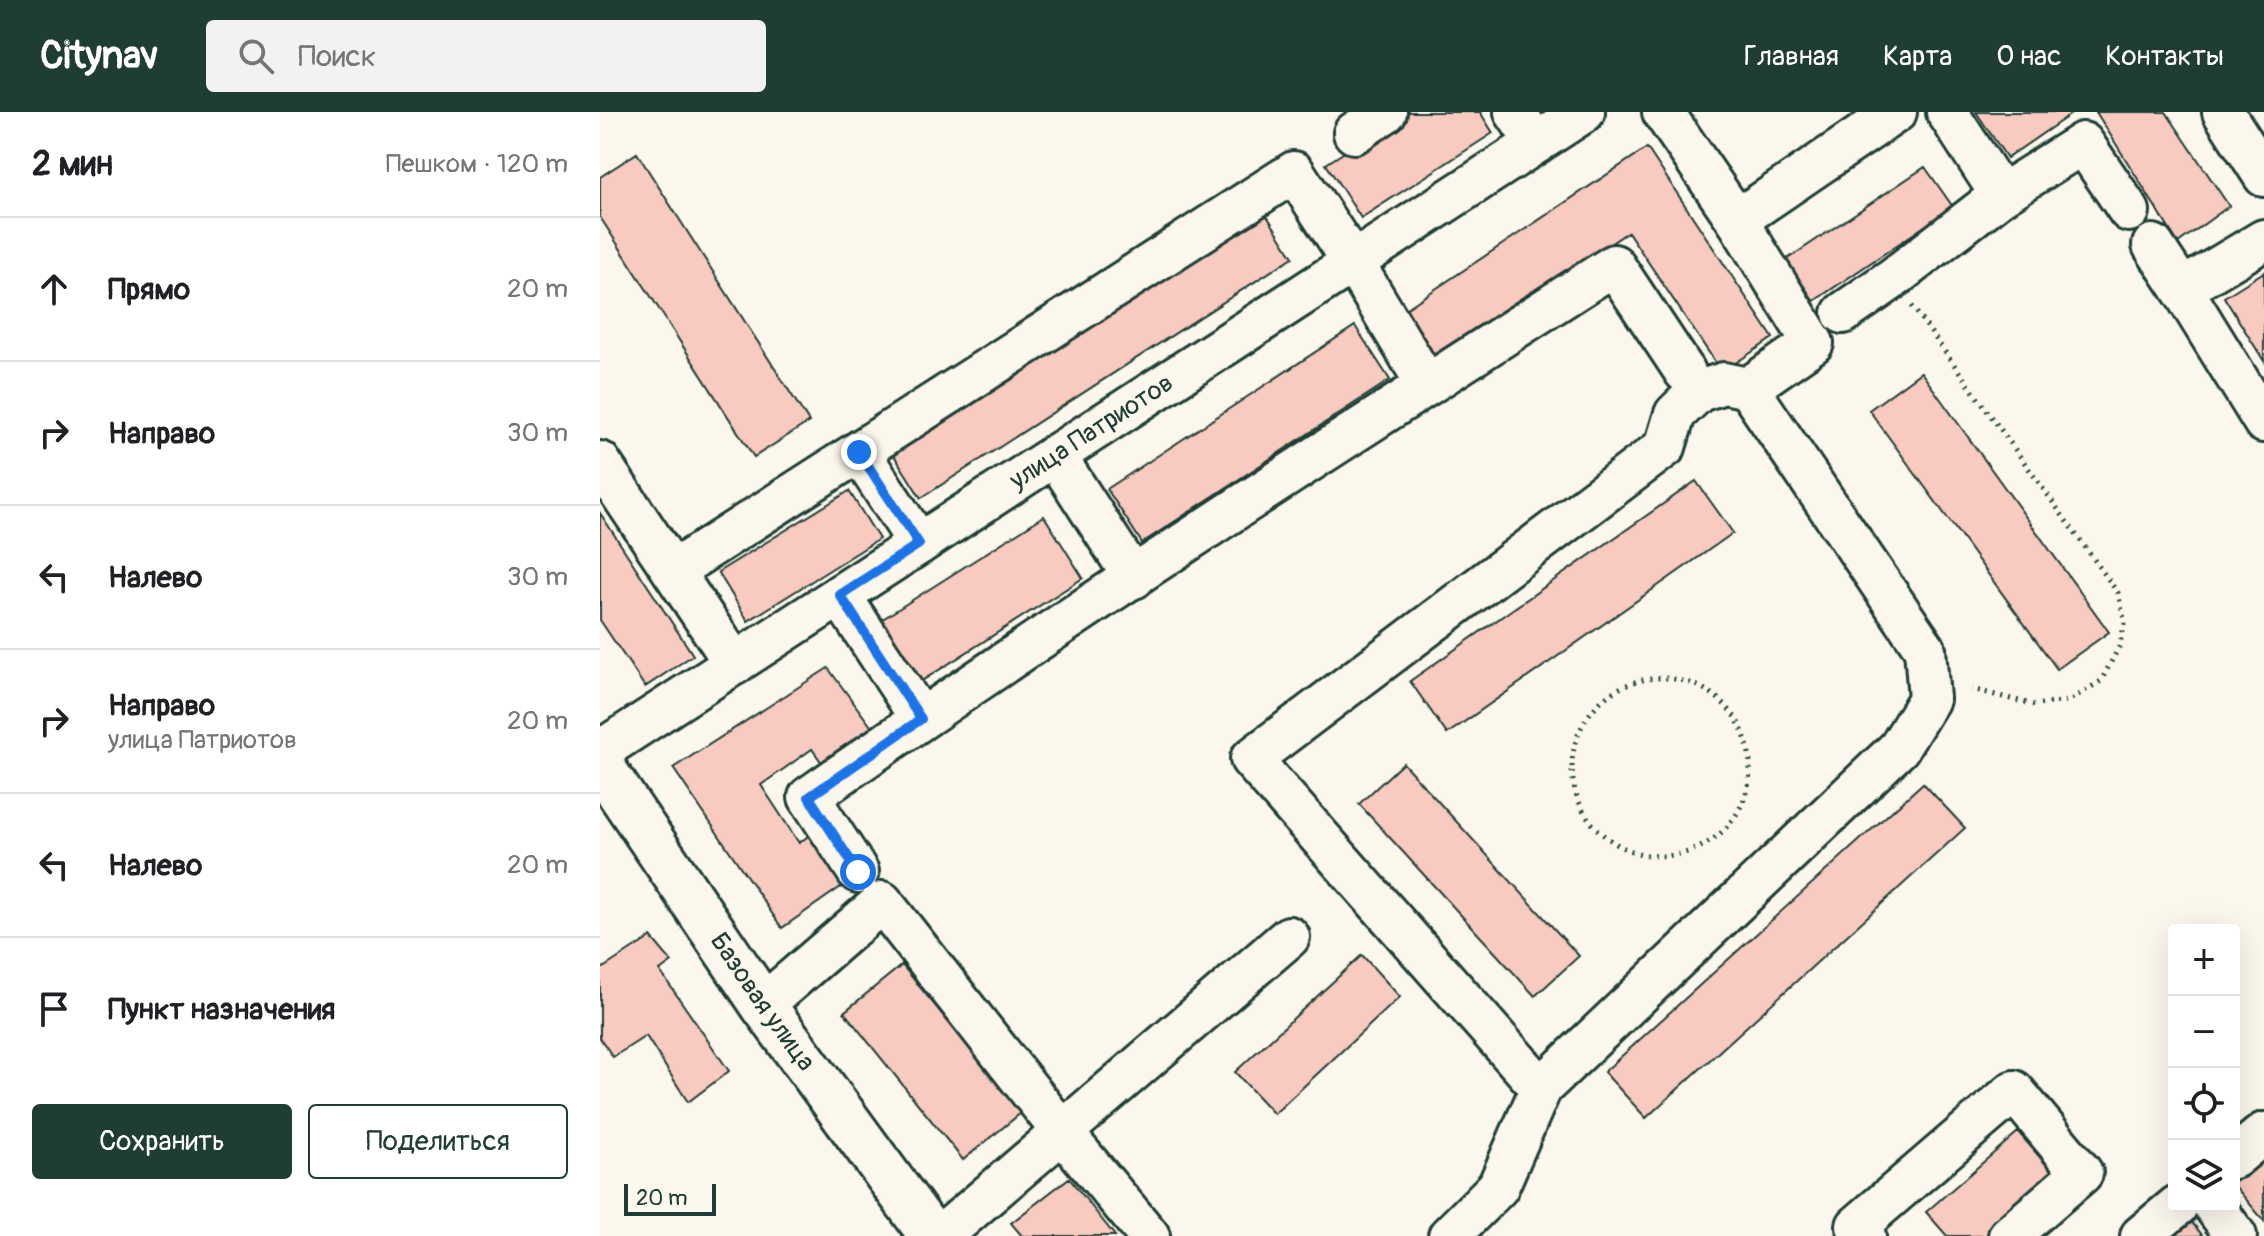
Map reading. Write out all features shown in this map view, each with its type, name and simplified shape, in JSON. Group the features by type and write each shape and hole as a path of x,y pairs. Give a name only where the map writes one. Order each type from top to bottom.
{"main road":[{"name":"Базовая улица","path":"600,764 763,1005 932,1236"}],"street":[{"name":"улица Патриотов","path":"600,751 1353,262 1526,128 1584,112"},
{"path":"1663,112 1737,220 1813,343 1748,388"},
{"path":"1737,220 1896,112"},
{"path":"1947,112 2001,195"},
{"path":"2223,112 2264,176"},
{"path":"1843,313 2001,195 2083,143 2129,211"},
{"path":"673,571 1294,172 1427,385"},
{"path":"2182,289 2264,240"},
{"path":"2153,245 2264,422"},
{"path":"858,872 809,797 1134,578 1614,265 1685,372"},
{"path":"1449,1236 1498,1187 1541,1088 1899,748 1929,699 1925,649 1748,388 1724,383 1699,391 1675,414 1665,447 1251,759 1541,1088"},
{"path":"859,452 919,544"},
{"path":"1055,455 1134,578"},
{"path":"600,462 735,664"},
{"path":"840,595 921,719"},
{"path":"763,1005 882,902 1063,1133 1149,1236"},
{"path":"941,1236 1289,937"},
{"path":"1865,1236 1857,1226 2014,1091 2082,1173 2009,1236"},
{"path":"2240,1153 2264,1133"},
{"path":"2141,1236 2170,1212"},
{"path":"2218,1212 2236,1236"}],"path":[{"path":"1892,279 2118,593 2125,623 2119,647 2101,681 2068,701 2034,705 1972,689"},
{"path":"1669,676 1702,686 1730,708 1747,739 1751,774 1741,808 1719,836 1688,853 1653,857 1619,847 1592,825 1575,794 1571,759 1580,725 1603,698 1633,680 1669,676"}],"building":[{"path":"1407,112 1480,112 1493,133 1361,218 1326,164"},
{"path":"1976,112 2074,112 2007,158"},
{"path":"2096,112 2166,112 2229,206 2178,243"},
{"path":"1647,148 1773,338 1722,372 1628,232 1437,360 1404,310"},
{"path":"637,153 809,422 754,457 600,217 600,177"},
{"path":"1925,167 1953,207 1814,301 1786,260"},
{"path":"1262,208 1293,257 921,498 890,449"},
{"path":"2264,272 2264,361 2224,297"},
{"path":"1355,326 1390,380 1142,543 1107,489"},
{"path":"1921,372 2109,632 2057,669 1869,410"},
{"path":"1696,481 1733,533 1447,734 1410,681"},
{"path":"849,491 879,539 748,621 718,572"},
{"path":"600,513 693,655 645,687 600,620"},
{"path":"1044,516 1083,578 920,682 881,620"},
{"path":"828,668 873,729 822,763 812,749 761,785 799,843 811,834 845,884 782,928 673,768"},
{"path":"1403,763 1579,956 1535,996 1359,804"},
{"path":"1923,783 1965,828 1646,1118 1604,1072"},
{"path":"651,937 672,962 660,971 729,1071 688,1102 646,1036 613,1057 600,1038 600,970"},
{"path":"1362,955 1400,997 1274,1114 1235,1072"},
{"path":"902,965 1022,1112 963,1160 844,1012"},
{"path":"2018,1132 2057,1177 1988,1236 1947,1236 1926,1212"},
{"path":"2264,1157 2264,1221 2240,1192 2240,1177"},
{"path":"1069,1178 1115,1236 1022,1236 1011,1223"},
{"path":"2190,1220 2203,1236 2171,1236"}],"route":[{"path":"858,872 809,797 921,719 840,595 919,544 859,452"}]}
